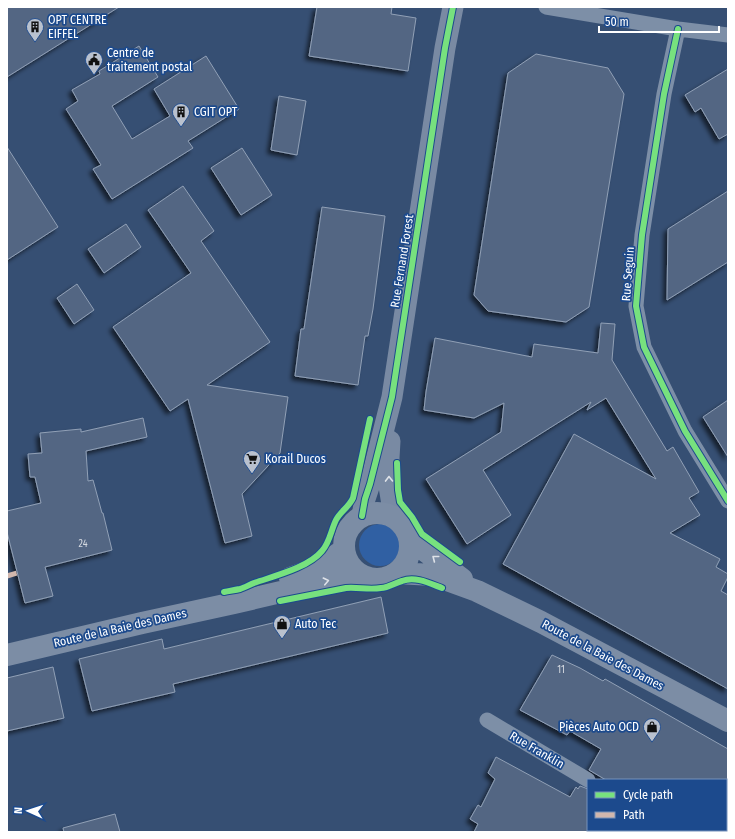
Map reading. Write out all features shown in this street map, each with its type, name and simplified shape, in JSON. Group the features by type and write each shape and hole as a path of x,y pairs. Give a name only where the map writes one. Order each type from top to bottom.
{"main road":[{"path":"380,513 401,525 411,547 405,565 397,573 385,579 377,580 369,578 356,571 349,563 344,550 345,539 354,523 362,516 380,513"},
{"name":"Route de la Baie des Dames","path":"401,525 424,550 477,591"},
{"name":"Route de la Baie des Dames","path":"234,603 256,590 317,568 344,550"},
{"name":"Route de la Baie des Dames","path":"397,573 432,575 477,591 541,622 728,721"},
{"name":"Route de la Baie des Dames","path":"7,655 345,577 369,578"}],"street":[{"name":"Rue Fernand Forest","path":"362,516 365,499 392,397 445,48 453,7"},
{"path":"546,7 678,29 728,35"},
{"name":"Rue Seguin","path":"678,29 664,94 642,235 636,306 644,347 685,431 728,501"},
{"name":"Rue Fernand Forest","path":"392,397 389,486 401,525"},
{"name":"Rue Franklin","path":"487,720 587,779"}],"shaded area":[{"path":"376,524 384,524 392,527 398,533 401,545 398,557 392,563 384,566 376,566 368,563 362,557 359,549 359,541 362,533 368,527"}],"building":[{"name":"OPT CENTRE EIFFEL","path":"7,7 119,7 7,77"},
{"path":"317,7 392,7 391,14 416,18 408,71 309,56"},
{"name":"CGIT OPT","path":"139,46 158,77 112,106 132,139 170,116 154,89 206,56 239,109 188,141 193,148 112,199 93,169 101,165 66,109 78,101 72,90 100,74 99,71"},
{"path":"536,54 608,68 624,94 589,307 566,322 488,311 474,295 508,73"},
{"path":"728,69 728,134 719,139 701,108 695,112 685,95"},
{"path":"279,96 306,101 297,155 271,150"},
{"path":"7,147 58,227 7,260"},
{"path":"242,148 272,195 241,215 211,168"},
{"path":"183,186 214,231 201,241 270,342 207,385 288,397 280,453 242,494 252,536 225,543 188,399 170,411 113,327 191,273 148,210"},
{"path":"728,191 728,262 667,300 668,229"},
{"path":"322,207 385,216 373,309 368,336 365,336 358,385 295,376 301,329 304,329"},
{"path":"126,224 141,247 104,273 88,249"},
{"path":"77,284 94,310 74,324 57,298"},
{"path":"601,323 615,324 612,360 667,451 673,447 699,492 689,498 700,515 670,533 720,559 716,567 728,574 721,591 728,595 728,689 503,564 574,434 656,479 606,398 587,410 591,402 483,470 511,515 467,544 426,479 501,432 504,403 474,418 424,410 435,338 532,357 534,344 598,353"},
{"path":"728,400 728,457 703,417"},
{"path":"143,418 147,437 86,451 88,481 93,480 112,550 45,567 53,596 25,603 7,532 7,511 41,503 35,477 30,477 28,454 42,453 40,433 81,429 81,432"},
{"path":"381,597 388,633 173,684 175,692 92,711 79,659 162,639 164,649"},
{"name":"Pièces Auto OCD","path":"552,655 603,681 605,679 728,749 728,780 604,779 589,770 601,749 570,731 567,735 520,710"},
{"path":"53,667 64,718 7,731 7,678"},
{"path":"496,757 570,797 576,787 578,789 580,786 587,789 588,832 474,832 478,824 470,819 478,805 481,807 495,779 488,773"},
{"path":"115,814 120,832 64,832 63,828"}],"marked path":[{"path":"7,576 17,573"}],"cycle path":[{"path":"362,516 365,499 392,397 445,48 453,7"},
{"path":"678,29 664,94 642,235 636,306 644,347 685,431 728,501"},
{"path":"224,592 242,589 254,583 300,567 316,557 322,551 329,540 336,520 353,498 370,419"},
{"path":"397,463 400,502 412,517 422,534 460,562"},
{"path":"280,601 346,588 384,588 412,579 442,588"}],"place":[{"name":"OPT CENTRE EIFFEL","path":"35,42"},
{"name":"Centre de traitement postal","path":"94,75"},
{"name":"CGIT OPT","path":"181,127"},
{"name":"Korail Ducos","path":"252,474"},
{"name":"Auto Tec","path":"282,639"},
{"name":"Pièces Auto OCD","path":"652,742"}]}
